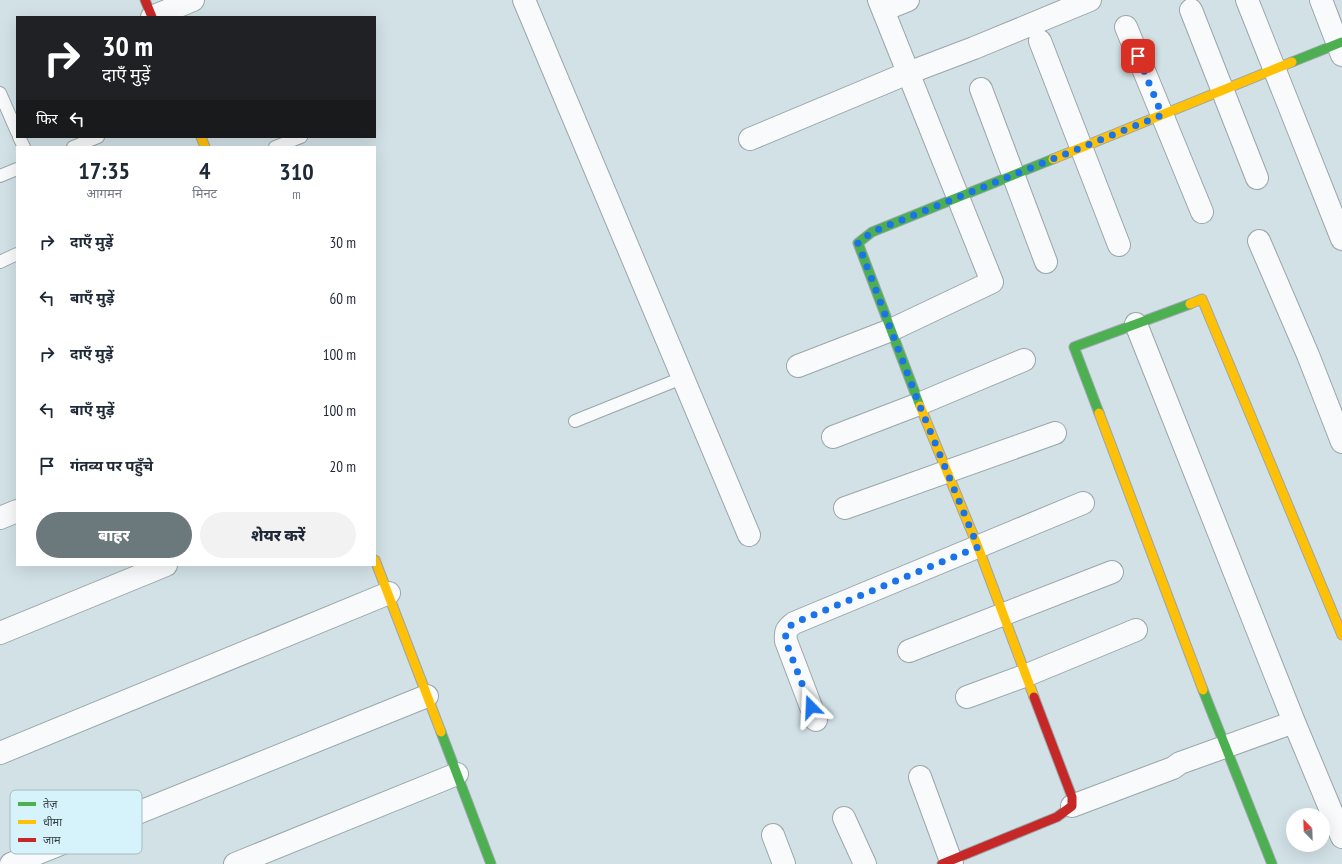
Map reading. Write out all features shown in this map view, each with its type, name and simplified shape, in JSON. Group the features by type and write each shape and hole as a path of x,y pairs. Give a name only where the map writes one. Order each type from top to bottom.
{"street":[{"path":"145,0 152,16"},
{"path":"154,16 193,0"},
{"path":"524,0 572,110 682,378 749,535"},
{"path":"798,366 891,330 992,282 881,5 908,0"},
{"path":"750,139 908,73 974,48 1090,0"},
{"path":"1247,0 1342,239"},
{"path":"1072,806 1072,797 1004,614 919,404 858,243 872,232 957,197 1274,69 1340,47 1321,0"},
{"path":"1191,10 1258,178"},
{"path":"1126,28 1202,212"},
{"path":"1040,41 1119,245"},
{"path":"981,89 1046,262"},
{"path":"1259,240 1308,355 1342,442"},
{"path":"1272,864 1224,747 1074,347 1202,299 1342,635"},
{"path":"1136,324 1294,722 1342,837"},
{"path":"833,437 919,404 1024,360"},
{"path":"845,508 1055,434"},
{"path":"816,720 786,642 785,634 787,628 794,623 1083,503"},
{"path":"0,518 16,511"},
{"path":"376,562 389,593 491,864"},
{"path":"0,633 164,566"},
{"path":"909,651 1112,572"},
{"path":"0,753 389,593"},
{"path":"967,697 1027,675 1136,630"},
{"path":"142,811 427,696"},
{"path":"920,777 948,863 1057,817 1072,806 1224,747 1294,722"},
{"path":"235,864 457,774"},
{"path":"844,818 865,864"},
{"path":"773,835 784,864"},
{"path":"11,864 36,854"}],"lane":[{"path":"0,93 16,130"},
{"path":"76,146 96,138"},
{"path":"278,146 298,138"},
{"path":"0,176 16,169"},
{"path":"0,262 16,254"},
{"path":"575,421 682,378"}],"traffic: fast":[{"path":"1292,62 1342,42"},
{"path":"920,406 858,243 872,232 1053,159"},
{"path":"1099,413 1074,347 1190,304"},
{"path":"1203,690 1272,864"},
{"path":"441,732 491,864"}],"traffic: slow":[{"path":"1053,159 1292,62"},
{"path":"201,138 205,146"},
{"path":"1190,304 1202,299 1342,635"},
{"path":"920,406 978,547 1034,697"},
{"path":"1099,413 1203,690"},
{"path":"376,563 441,732"}],"traffic: jam":[{"path":"145,0 152,16"},
{"path":"942,864 1057,817 1072,806 1072,797 1034,697"}],"route":[{"path":"811,707 786,642 785,634 787,628 794,623 978,547 919,404 908,372 858,246 860,239 872,232 957,197 1162,115 1138,56"}]}
